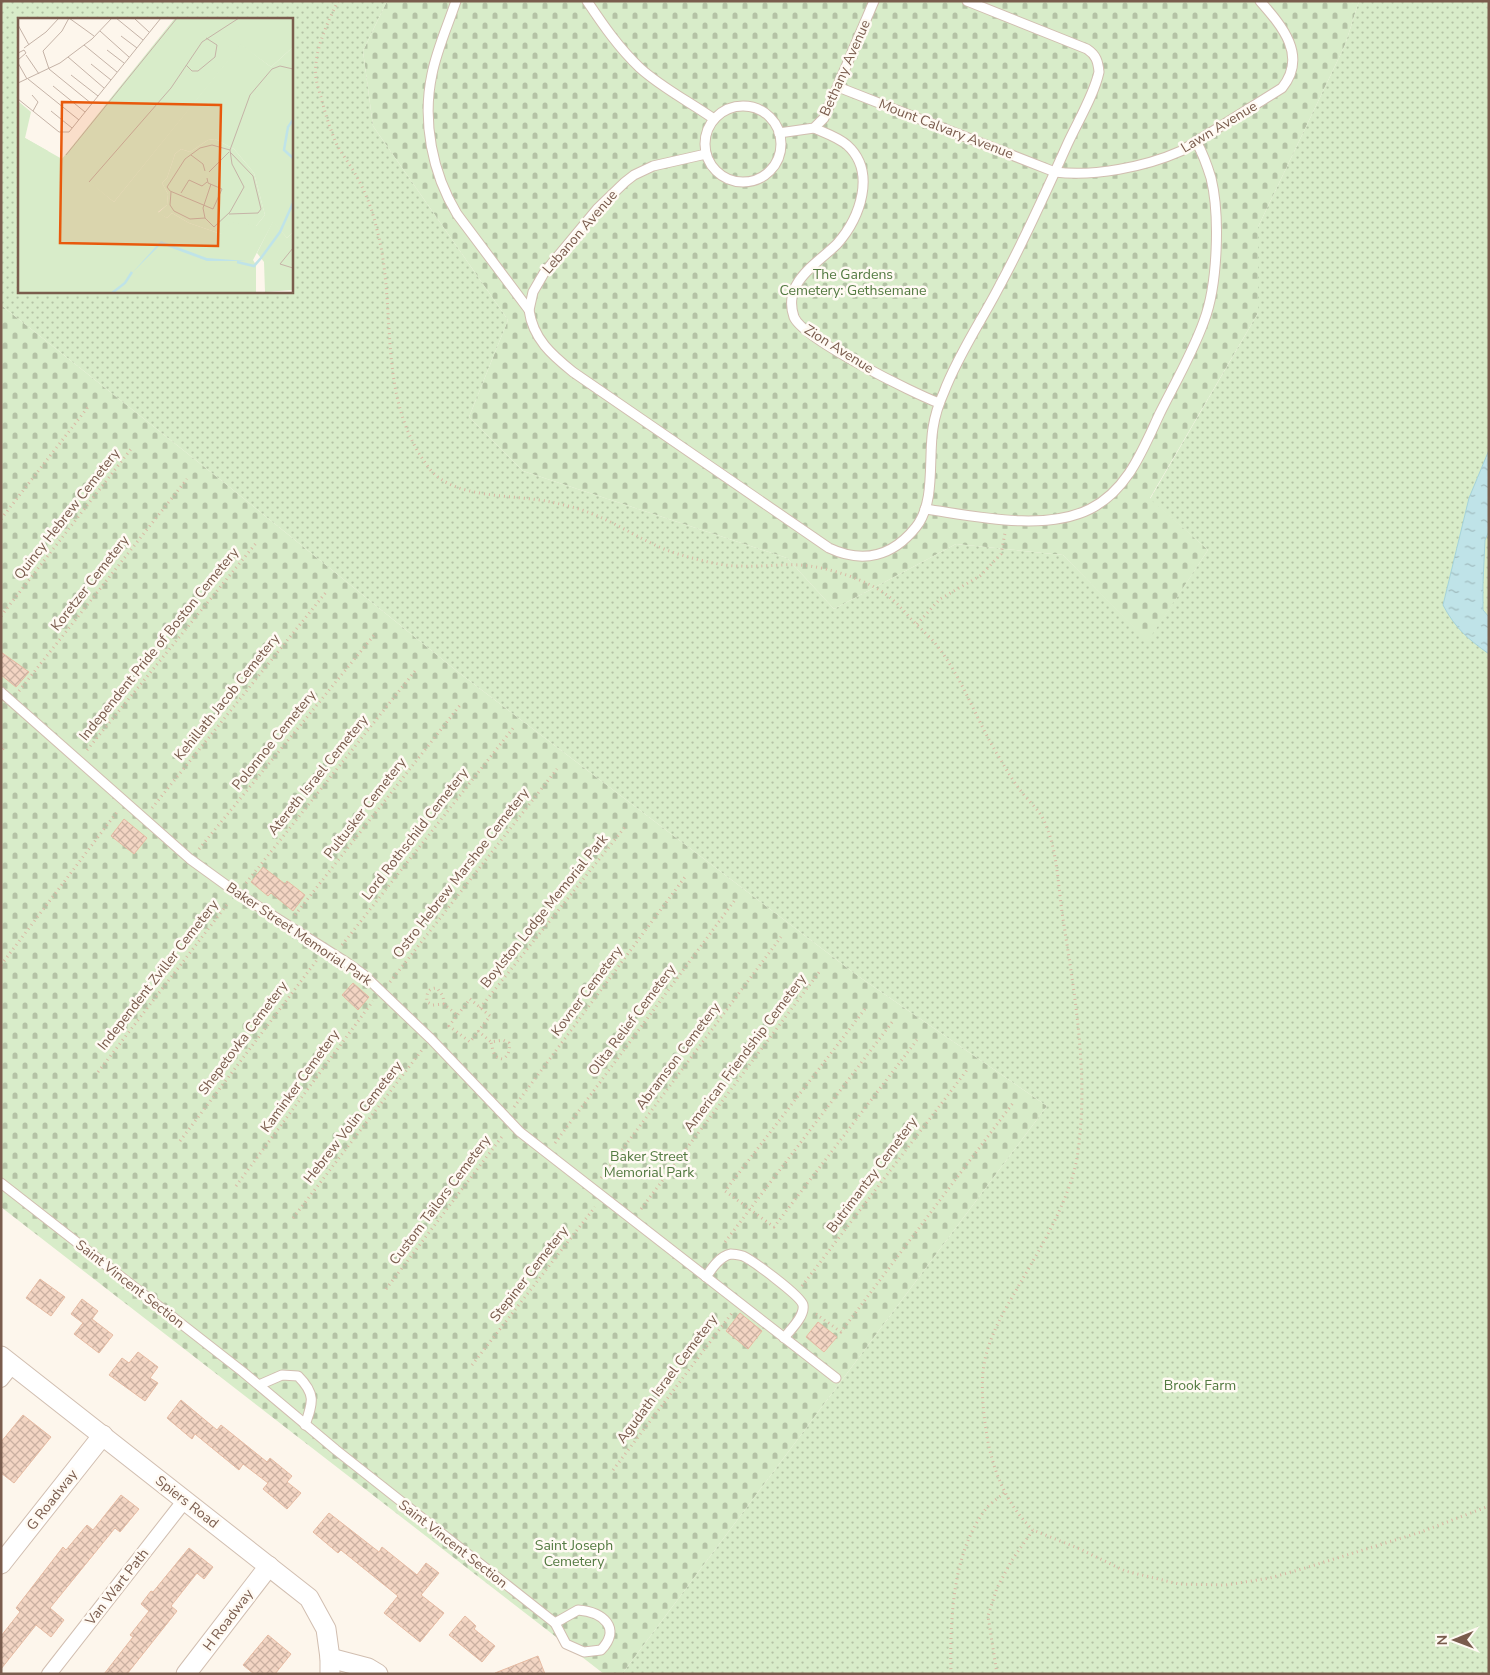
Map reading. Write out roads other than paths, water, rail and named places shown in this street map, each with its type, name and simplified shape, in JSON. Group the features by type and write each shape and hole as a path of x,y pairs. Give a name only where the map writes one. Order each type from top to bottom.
{"street":[{"path":"1,1380 7,1360"},
{"name":"Spiers Road","path":"7,1360 310,1598 326,1629 330,1666"},
{"name":"G Roadway","path":"1,1564 103,1435"},
{"name":"Van Wart Path","path":"49,1674 185,1500"},
{"name":"H Roadway","path":"186,1674 269,1566"},
{"path":"330,1666 368,1668 378,1674"}],"lane":[{"path":"456,1 437,54 429,102 430,129 437,171 448,200 456,214 529,310 534,329 545,347 573,372 829,548 860,557 875,556 884,552 900,543 918,525 925,509 930,476 933,428 939,403 947,383 1011,266 1098,79 1097,58 1087,49 968,1"},
{"path":"587,1 617,43 641,68 658,82 714,119"},
{"name":"Bethany Avenue","path":"780,133 814,128 824,118 874,1"},
{"name":"Lawn Avenue","path":"1055,172 1099,173 1163,158 1197,143 1275,93 1287,81 1292,67 1292,50 1280,24 1260,1"},
{"name":"Mount Calvary Avenue","path":"838,86 1055,172"},
{"path":"748,106 760,109 770,117 780,133 781,146 778,158 767,173 756,179 744,182 726,178 716,170 706,154 706,136 714,119 729,108 748,106"},
{"name":"Zion Avenue","path":"814,128 835,137 849,147 861,167 863,188 857,211 844,235 796,284 792,299 795,319 805,330 821,341 900,386 939,403"},
{"path":"925,509 1007,519 1052,520 1072,516 1090,509 1108,498 1126,478 1139,457 1204,320 1212,290 1215,250 1214,199 1208,169 1197,143"},
{"name":"Lebanon Avenue","path":"529,310 533,292 544,273 597,209 625,182 634,175 653,166 706,154"},
{"name":"Baker Street Memorial Park","path":"1,692 190,859 286,925 356,969 431,1039 509,1121 547,1153 836,1378"},
{"name":"Saint Vincent Section","path":"1,1184 259,1385 336,1450 555,1623 566,1644 584,1652 601,1650 608,1642 610,1632 606,1621 595,1613 578,1610 555,1623"},
{"path":"706,1277 718,1261 729,1254 742,1256 796,1294 803,1305 801,1315 784,1338"},
{"path":"259,1385 282,1374 298,1376 308,1386 312,1402 306,1425"}],"water":[{"path":"1489,450 1489,531 1485,540 1483,610 1489,617 1489,654 1463,632 1452,620 1443,605 1469,498"}],"park label":[{"name":"The Gardens Cemetery: Gethsemane","path":"853,282"},
{"name":"Brook Farm","path":"1200,1385"},
{"name":"Saint Joseph Cemetery","path":"574,1554"}]}
